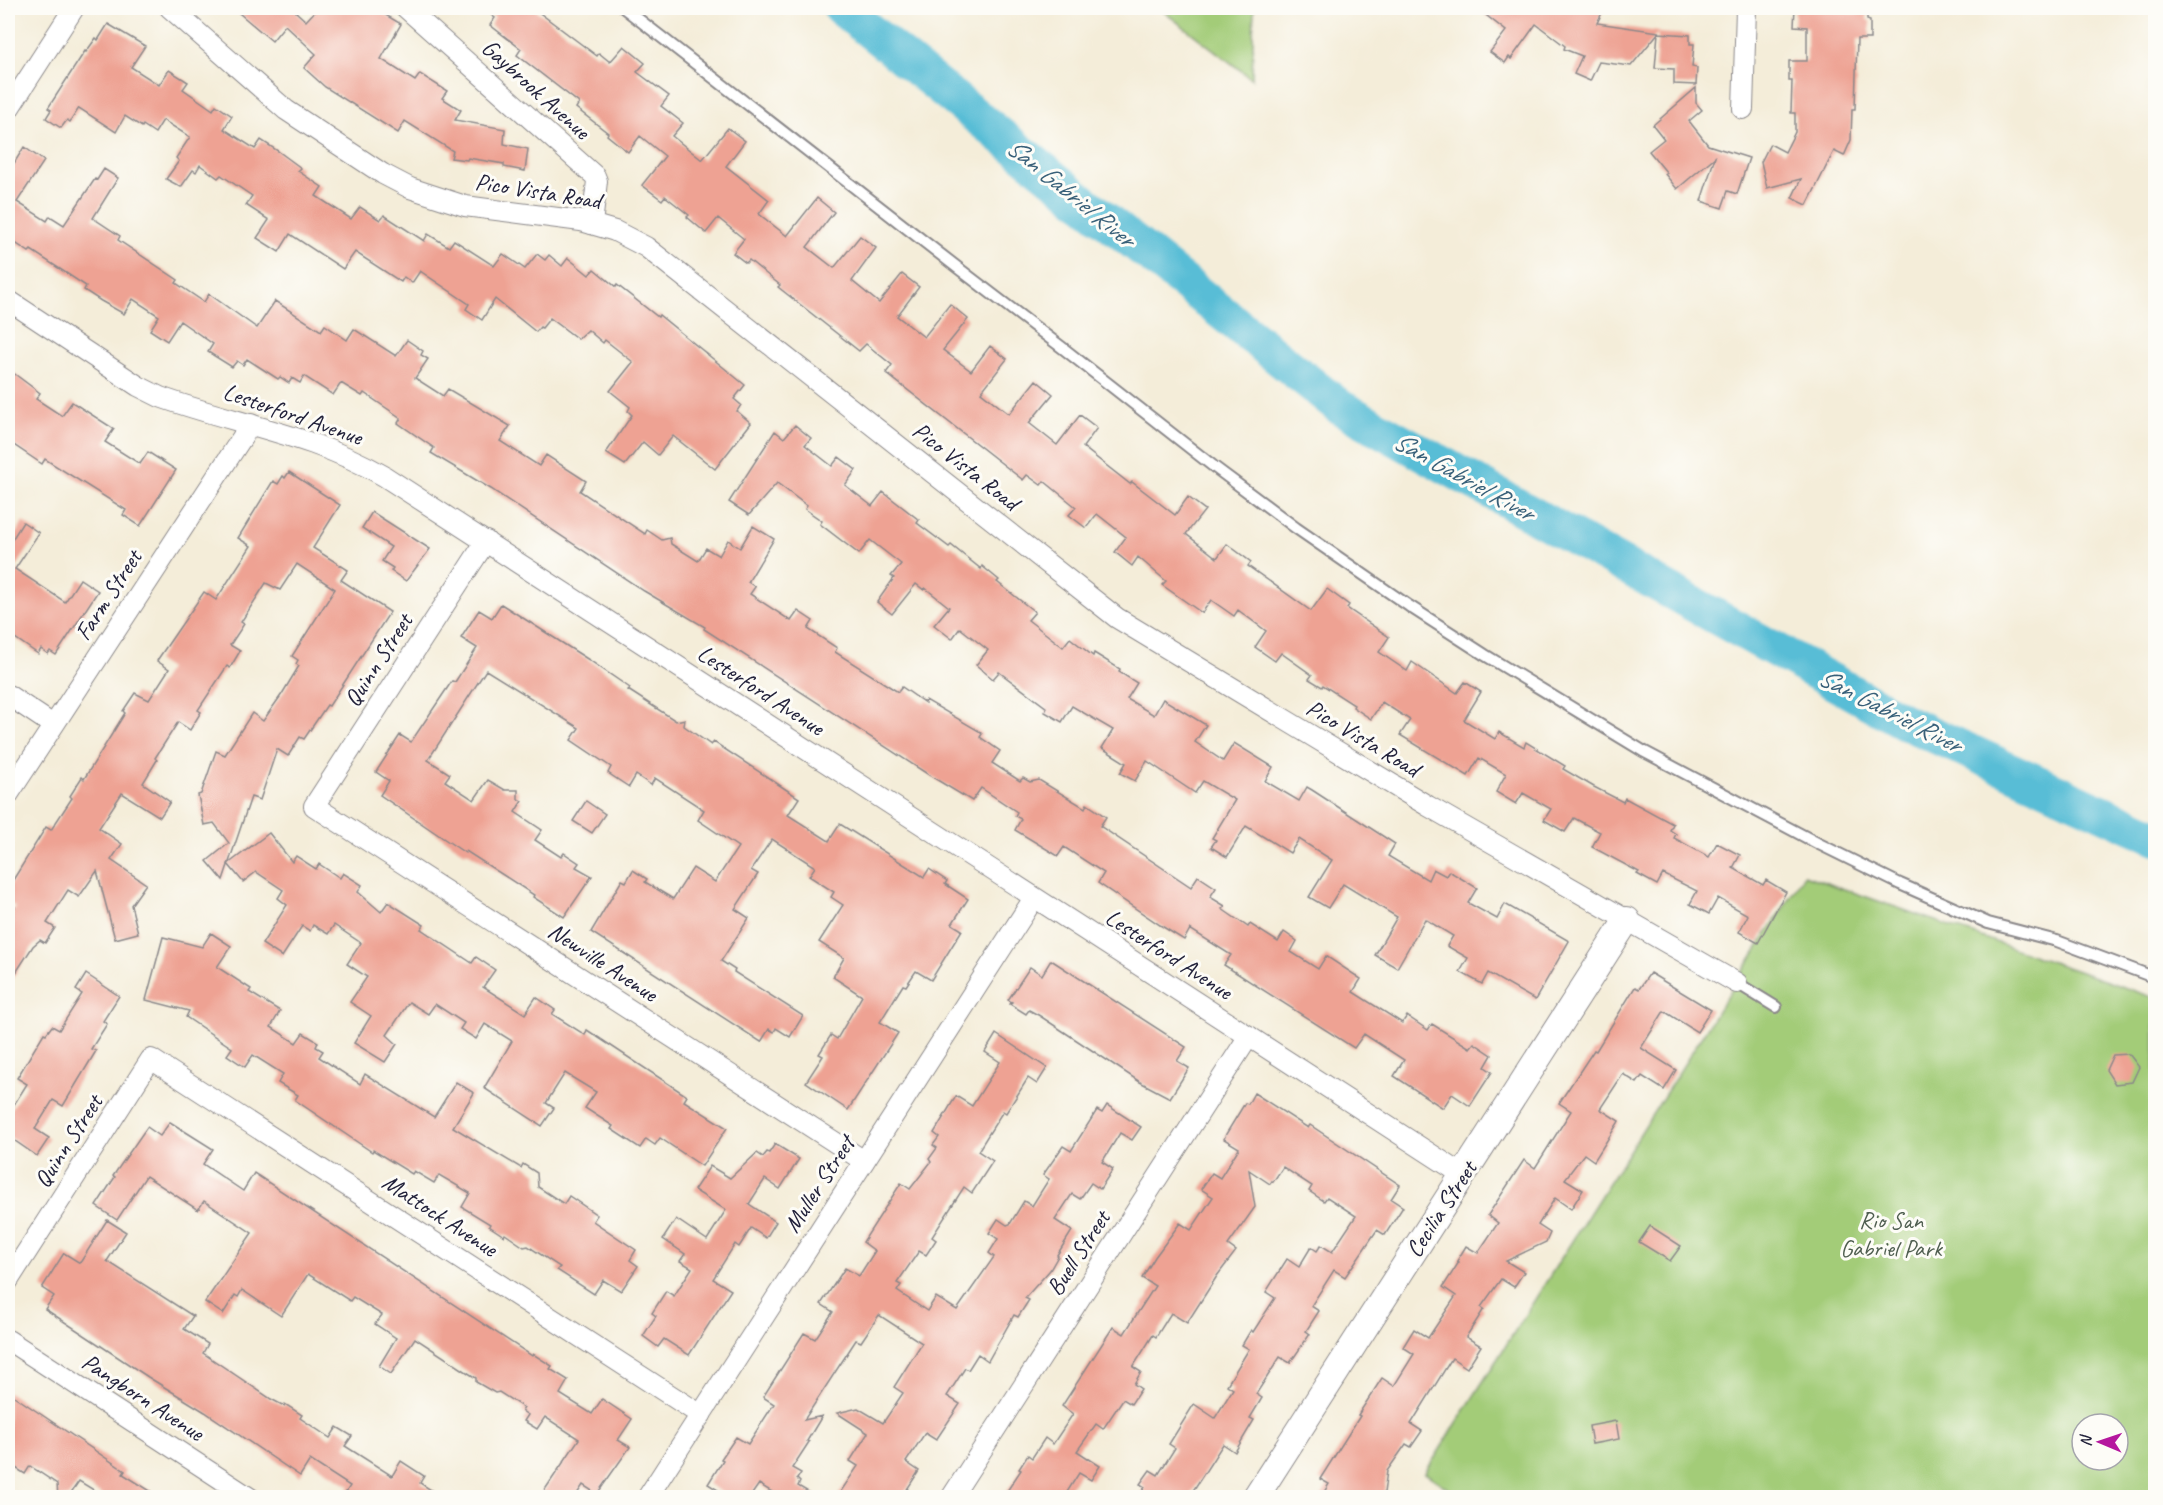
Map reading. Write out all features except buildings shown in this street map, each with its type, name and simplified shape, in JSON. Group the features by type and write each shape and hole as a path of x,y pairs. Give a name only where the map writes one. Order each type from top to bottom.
{"street":[{"path":"8,110 74,8"},
{"name":"Pico Vista Road","path":"170,8 286,110 383,174 431,196 465,206 573,219 592,224 625,236 659,256 1122,622 1428,806 1737,983"},
{"name":"Gaybrook Avenue","path":"406,8 595,176 597,181 592,224"},
{"path":"1743,109 1746,8"},
{"name":"Lesterford Avenue","path":"8,300 149,392 172,402 326,447 355,459 486,541 1463,1175"},
{"name":"Farm Street","path":"8,795 251,424"},
{"name":"Quinn Street","path":"314,806 486,541"},
{"path":"8,695 54,725"},
{"name":"Newville Avenue","path":"314,806 864,1161"},
{"name":"Muller Street","path":"647,1497 1034,898"},
{"name":"Cecilia Street","path":"1255,1497 1627,920"},
{"name":"Buell Street","path":"951,1497 1249,1036"},
{"name":"Quinn Street","path":"8,1281 151,1059"},
{"name":"Mattock Avenue","path":"151,1059 700,1415"},
{"name":"Pangborn Avenue","path":"8,1340 250,1497"}],"lane":[{"path":"624,8 1222,473 1296,528 1485,655 1643,751 1900,884 1988,923 2057,941 2156,978"},
{"path":"1737,983 1776,1007"}],"green space":[{"path":"1159,8 1254,8 1252,79"},
{"name":"Rio San Gabriel Park","path":"1804,875 2155,998 2155,1497 1462,1498 1425,1473"}],"waterway":[{"name":"San Gabriel River","path":"841,8 1340,407 1905,722 2156,837"}]}
